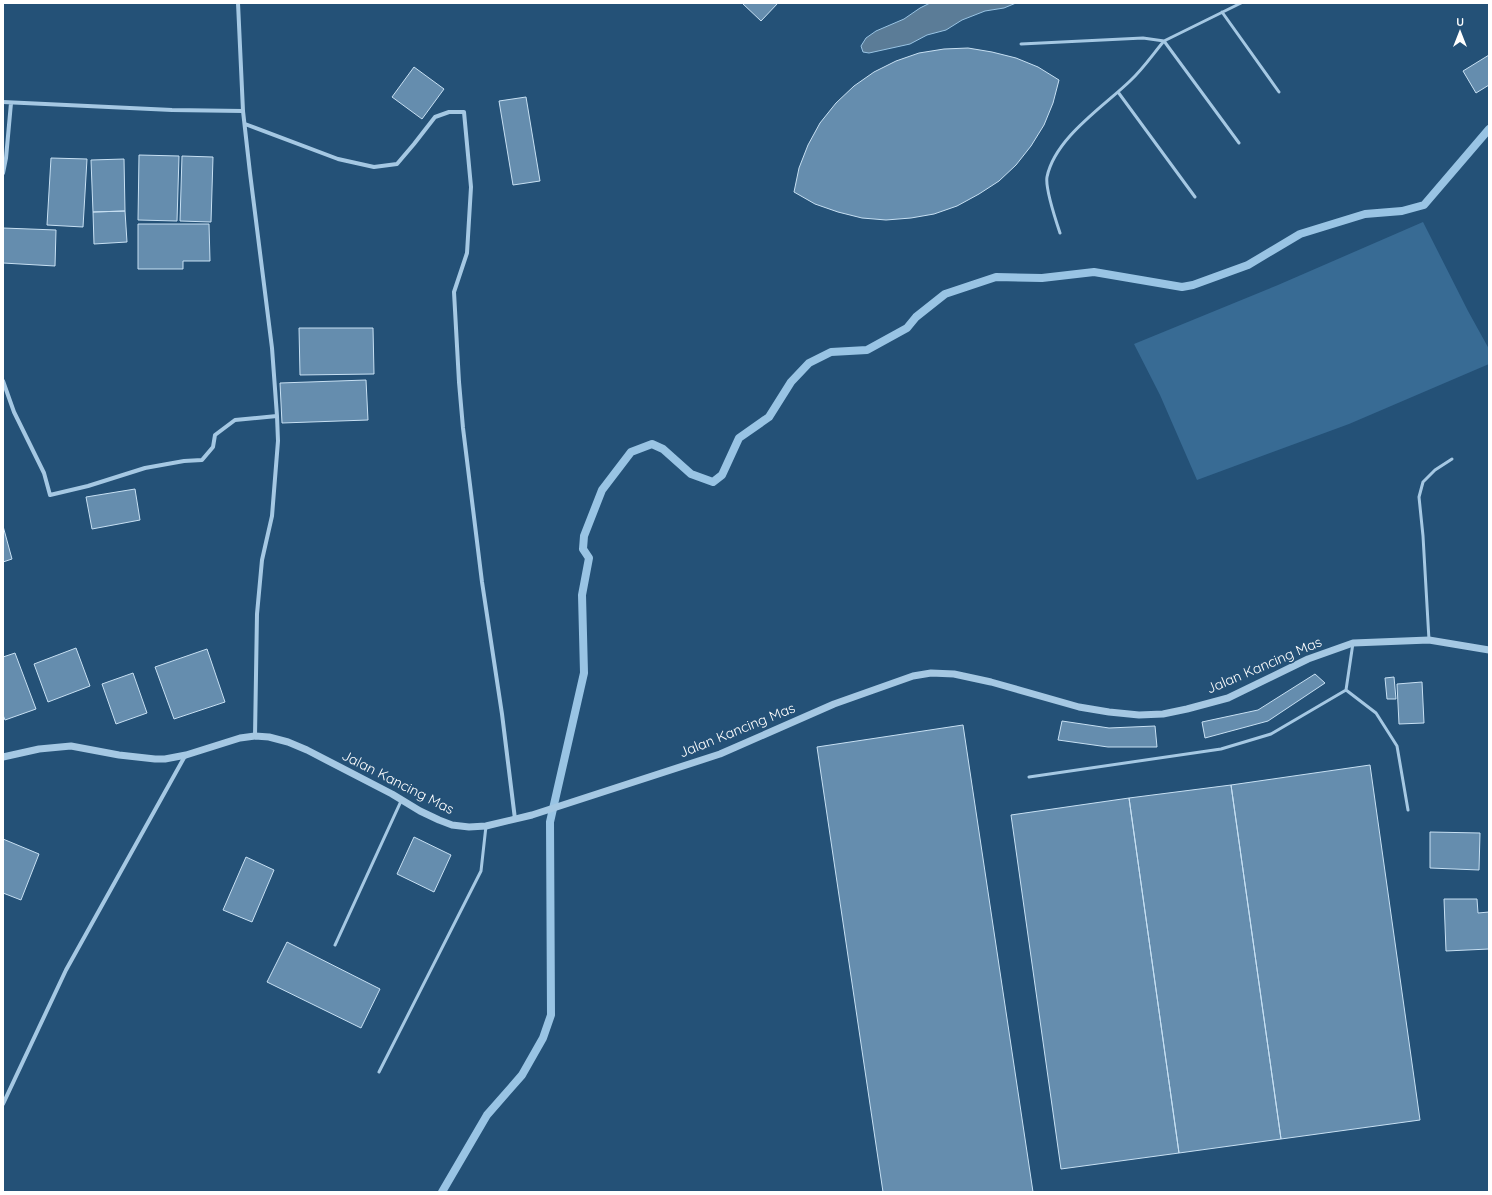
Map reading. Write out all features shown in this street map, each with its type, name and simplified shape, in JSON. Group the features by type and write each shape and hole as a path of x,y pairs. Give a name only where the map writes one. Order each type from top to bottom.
{"street":[{"path":"238,3 243,112 272,348 278,441 272,516 262,560 257,614 255,736"},
{"path":"3,102 243,112"},
{"path":"3,173 6,158 11,103"},
{"path":"245,124 338,158 374,167 397,164 435,117 449,112 464,112 471,187 467,253 454,292 459,382 479,560 502,714 515,819"},
{"path":"3,381 14,412 44,474 50,496 145,468 184,461 202,460 213,447 215,435 235,420 277,416"},
{"name":"Jalan Kancing Mas","path":"3,757 39,749 70,746 155,760 186,755 240,738 255,736 269,737 288,742 307,750 420,811 452,825 469,827 486,826 532,815 720,754 834,704 913,676 931,673 954,674 990,682 1079,707 1139,715 1163,714 1187,710 1228,698 1308,659 1353,643 1392,640 1429,640 1489,650"},
{"path":"3,1104 66,970 186,755"}],"lane":[{"path":"1060,233 1050,201 1047,178 1058,150 1097,108 1131,80 1164,41 1241,3"},
{"path":"1222,12 1279,92"},
{"path":"1021,44 1143,38 1164,41 1239,142"},
{"path":"1118,92 1195,197"},
{"path":"1429,640 1423,536 1419,497 1423,482 1435,470 1452,459"},
{"path":"1346,690 1353,643"},
{"path":"1029,777 1222,749 1271,734 1346,690"},
{"path":"1346,690 1376,713 1397,746 1408,810"},
{"path":"335,945 402,800"},
{"path":"379,1072 481,871 486,826"}],"shaded area":[{"path":"930,3 1016,3 1004,8 985,11 962,20 946,30 927,35 910,44 869,53 863,52 861,46 866,38 876,31 904,19"},
{"path":"1423,222 1489,349 1489,364 1349,424 1197,480 1160,395 1134,344 1278,285"}],"building":[{"path":"742,3 778,3 761,21"},
{"path":"968,48 1016,58 1038,67 1059,80 1053,103 1044,125 1031,146 1016,165 999,181 957,206 934,214 886,220 862,218 838,212 815,204 794,192 799,168 808,145 820,123 836,103 854,86 874,72 896,61 919,53 944,49"},
{"path":"1489,55 1489,85 1476,93 1463,71"},
{"path":"414,67 444,89 422,119 392,97"},
{"path":"526,97 540,181 513,185 499,101"},
{"path":"139,155 179,156 177,221 138,220"},
{"path":"182,156 213,157 211,222 180,221"},
{"path":"51,158 87,159 83,227 47,225"},
{"path":"124,159 125,211 93,212 91,160"},
{"path":"125,211 127,242 94,244 93,212"},
{"path":"138,224 209,224 210,261 183,261 183,269 138,269"},
{"path":"3,228 56,230 55,266 3,263"},
{"path":"299,328 373,328 374,374 300,375"},
{"path":"366,380 368,420 282,423 280,383"},
{"path":"135,489 140,520 92,529 86,497"},
{"path":"3,526 12,559 3,562"},
{"path":"76,648 90,686 48,702 34,664"},
{"path":"207,649 225,702 174,719 155,667"},
{"path":"15,653 36,709 5,720 3,715 3,657"},
{"path":"133,673 147,713 116,724 102,684"},
{"path":"1315,674 1325,683 1268,721 1205,738 1202,722 1258,710"},
{"path":"1394,677 1396,699 1387,699 1385,678"},
{"path":"1422,682 1424,723 1399,724 1397,684"},
{"path":"1062,721 1109,728 1155,726 1157,747 1108,747 1058,740"},
{"path":"963,725 1033,1192 883,1192 817,747"},
{"path":"1370,765 1420,1120 1281,1139 1231,785"},
{"path":"1231,785 1281,1139 1179,1153 1129,798"},
{"path":"1129,798 1179,1153 1061,1169 1011,815"},
{"path":"1430,832 1480,833 1479,870 1430,868"},
{"path":"414,837 451,855 434,892 397,874"},
{"path":"3,839 39,854 21,900 3,893"},
{"path":"246,857 274,870 252,922 223,910"},
{"path":"1444,899 1477,899 1478,913 1489,912 1489,949 1446,951"},
{"path":"287,942 380,989 361,1028 267,982"}],"waterway":[{"path":"442,1192 487,1115 522,1075 543,1038 551,1015 550,822 584,673 582,595 589,558 583,549 584,536 602,490 631,452 652,444 663,449 691,474 713,482 722,475 739,438 769,417 791,382 809,363 831,352 867,350 907,328 916,317 945,294 996,277 1042,278 1094,272 1182,287 1193,285 1248,265 1300,234 1365,214 1402,211 1424,205 1489,129"}]}
